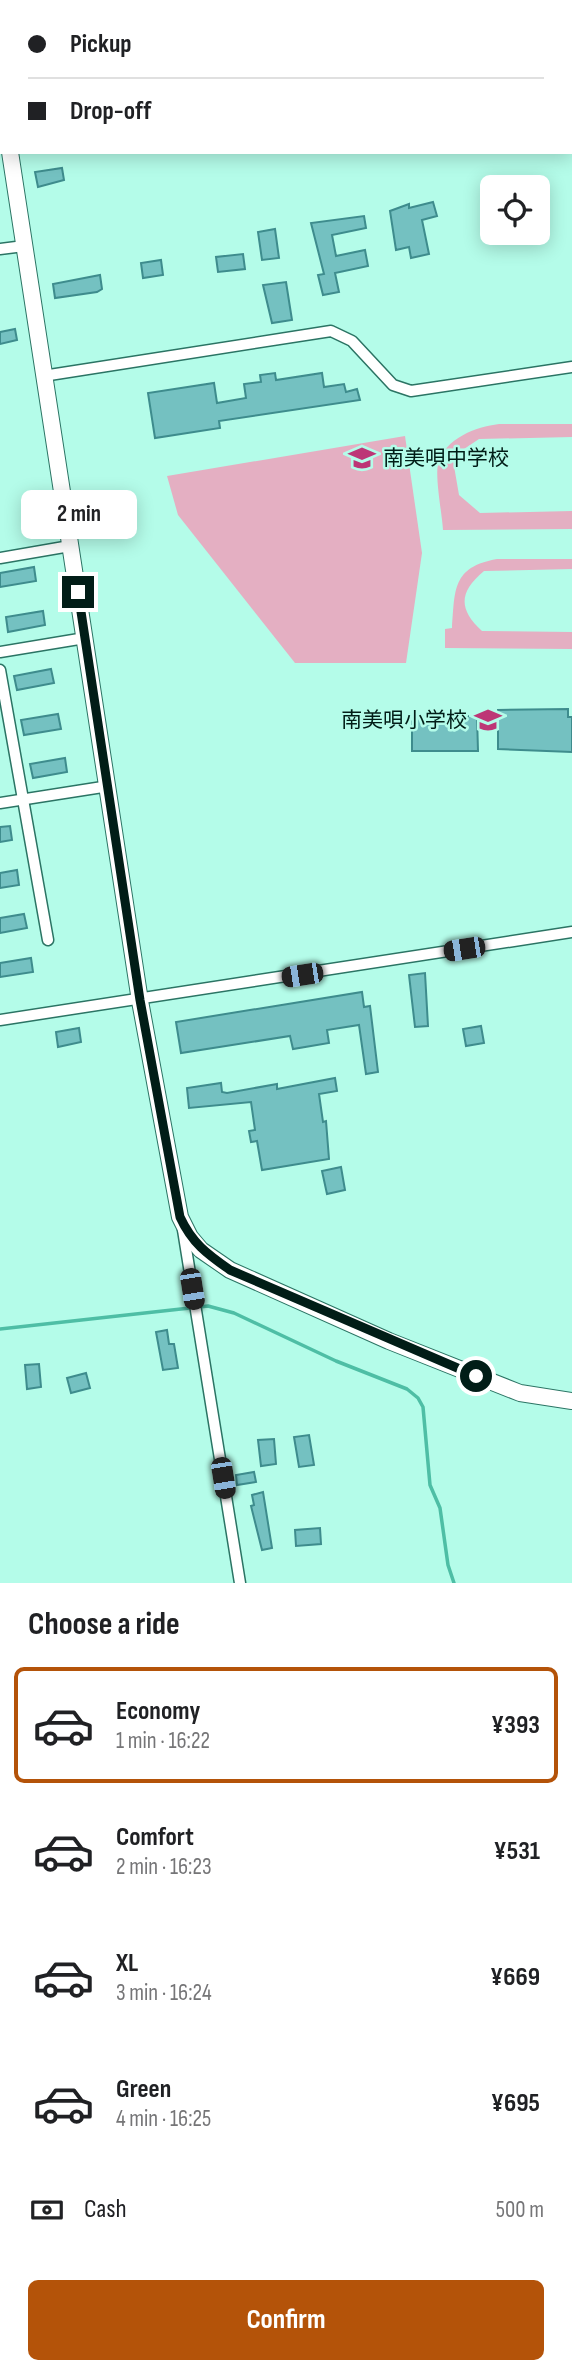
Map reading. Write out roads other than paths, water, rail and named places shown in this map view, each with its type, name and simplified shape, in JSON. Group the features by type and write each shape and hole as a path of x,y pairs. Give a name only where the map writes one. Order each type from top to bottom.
{"street":[{"path":"10,154 140,1000 198,1321 240,1583"},
{"path":"0,248 24,246"},
{"path":"43,376 331,331 352,341 393,386 411,391 572,367"},
{"path":"0,558 70,546"},
{"path":"0,652 85,638"},
{"path":"0,670 48,940"},
{"path":"0,803 109,786"},
{"path":"0,1020 572,932"},
{"path":"180,1217 190,1237 201,1250 230,1270 389,1341 520,1393 572,1401"}],"waterway":[{"path":"0,1329 208,1306 234,1313 336,1361 407,1389 418,1398 423,1407 430,1485 440,1508 448,1565 454,1583"}],"place":[{"name":"南美唄中学校","path":"362,458"},
{"name":"南美唄小学校","path":"488,720"}]}
